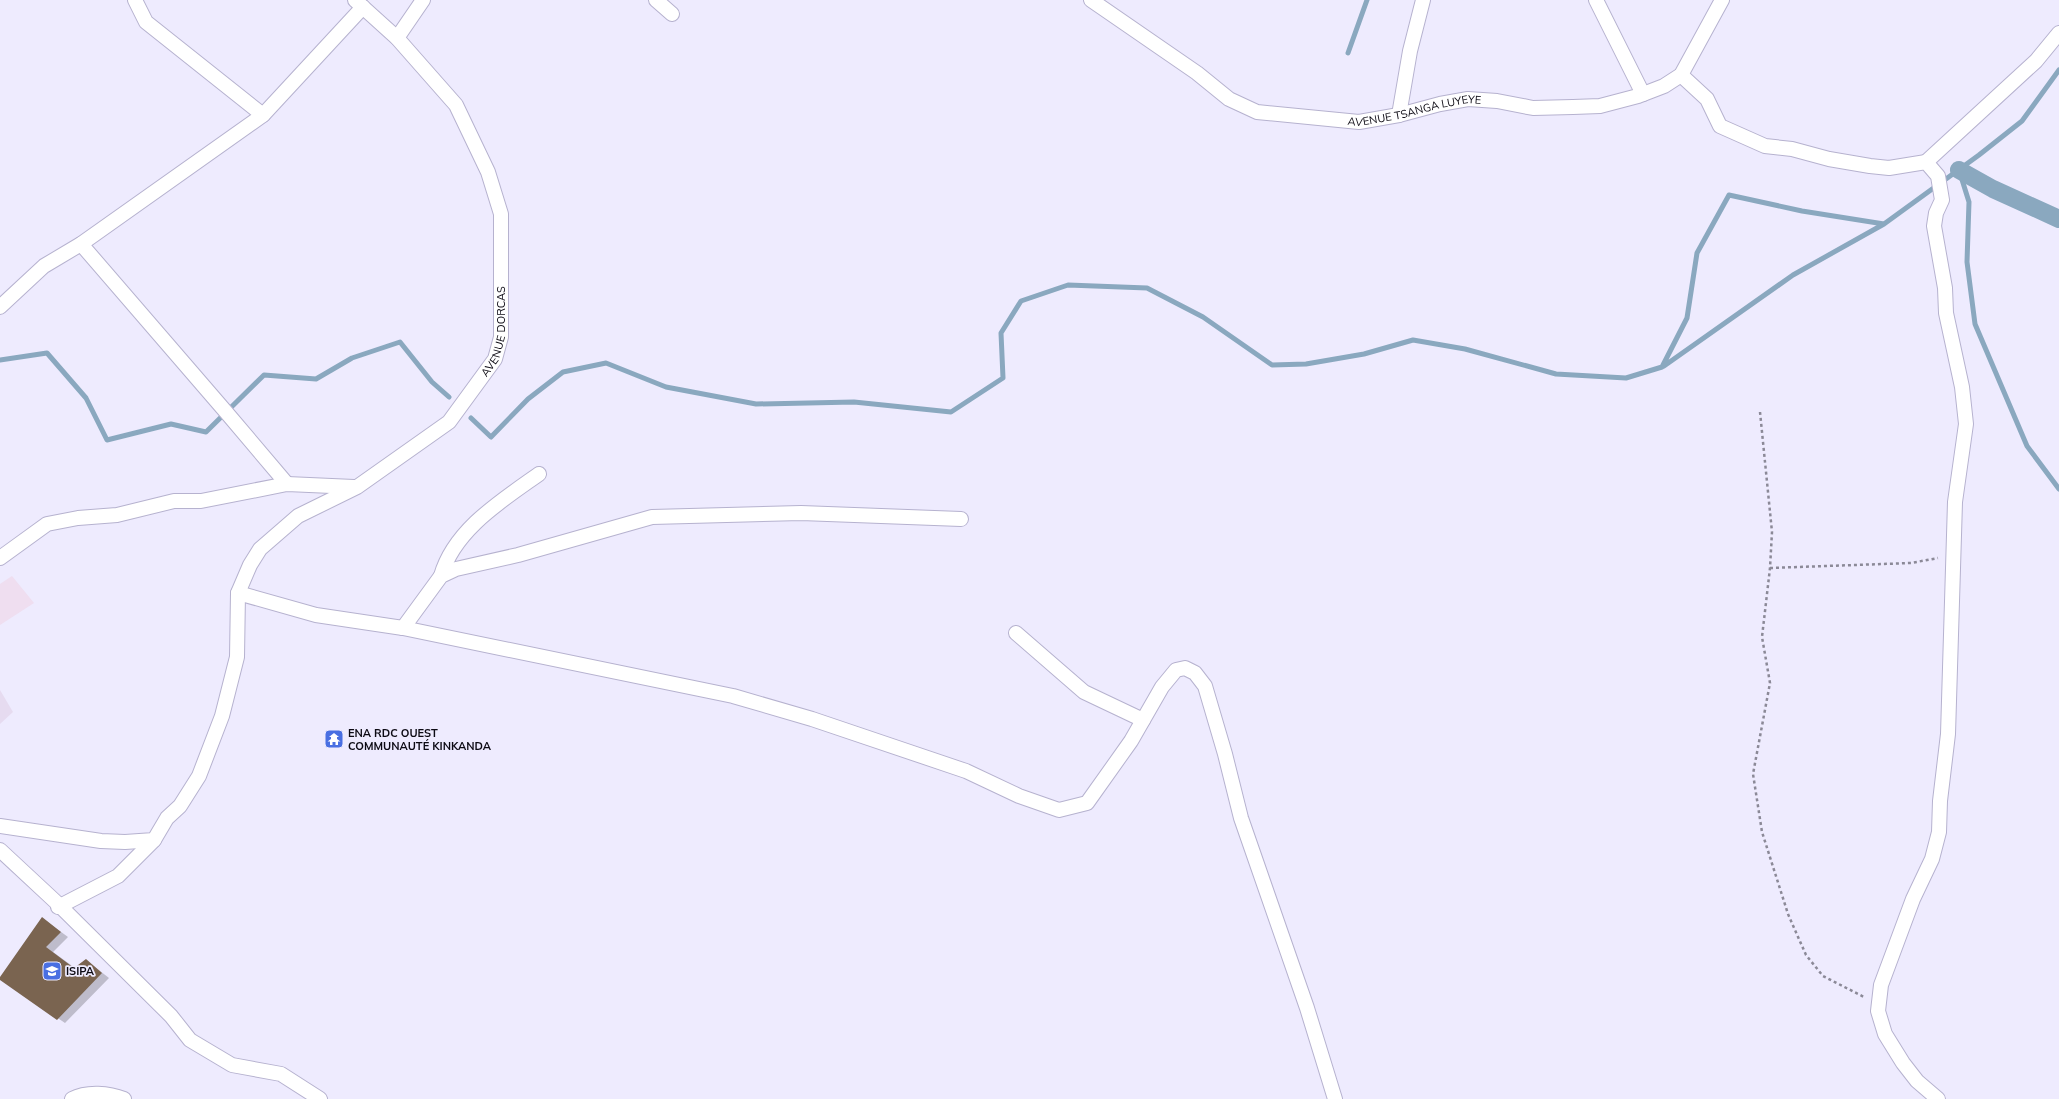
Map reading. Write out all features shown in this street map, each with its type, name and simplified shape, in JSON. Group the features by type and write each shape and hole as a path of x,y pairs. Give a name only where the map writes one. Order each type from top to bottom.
{"street":[{"path":"135,0 146,22 263,115"},
{"path":"397,38 423,0"},
{"path":"656,0 672,14"},
{"name":"AVENUE TSANGA LUYEYE","path":"1091,0 1197,73 1228,99 1257,112 1359,122 1399,115 1440,104 1468,99 1497,101 1533,108 1573,108 1600,106 1643,94 1664,86 1681,75 1722,0"},
{"path":"1399,115 1410,51 1422,0"},
{"path":"1596,0 1643,94"},
{"path":"0,307 44,266 81,244 263,115 359,4"},
{"name":"AVENUE DORCAS","path":"238,593 250,565 260,549 298,516 357,487 449,422 495,359 502,336 501,214 488,172 456,105 397,38 359,4"},
{"path":"1681,75 1706,99 1720,126 1765,146 1792,149 1829,159 1889,168 1926,162 2036,61 2059,33"},
{"path":"1926,162 1938,176 1942,196 1942,200 1936,212 1934,226 1945,288 1946,313 1962,387 1966,424 1955,502 1948,734 1940,801 1939,832 1932,859 1913,899 1880,985 1878,1011 1885,1034 1903,1063 1917,1081 1938,1099"},
{"path":"81,244 221,406 286,484"},
{"path":"403,628 440,576 445,561 452,549 493,507 538,474"},
{"path":"0,558 47,524 78,518 117,515 174,501 201,501 286,484 357,487"},
{"path":"440,576 456,569 518,555 652,517 801,514 961,519"},
{"path":"58,907 118,876 154,840 166,818 180,806 199,776 222,716 237,657 238,593 316,615 403,628 733,696 812,719 966,771 1019,796 1059,810 1087,803 1131,741 1162,687 1176,670 1185,668 1195,673 1205,686 1225,754 1241,818 1307,1008 1335,1099"},
{"path":"1016,633 1084,692 1143,720"},
{"path":"0,826 101,841 125,842 154,840"},
{"path":"0,850 171,1016 190,1040 232,1065 281,1074 320,1099"},
{"path":"72,1099 94,1094 114,1095 124,1099"}],"path":[{"path":"1760,412 1772,532 1770,568 1762,637 1770,683 1753,774 1762,832 1788,914 1806,955 1824,976 1879,1004"},
{"path":"1770,568 1911,564 1954,555"}],"shaded area":[{"path":"12,576 34,603 0,625 0,584"},
{"path":"0,690 13,712 0,724"}],"building":[{"name":"ISIPA","path":"42,917 61,932 46,947 74,968 86,959 102,973 57,1020 0,980 0,977"}],"waterway":[{"path":"1348,53 1367,0"},
{"path":"471,418 491,437 528,399 563,372 606,363 666,387 756,404 854,402 951,412 1003,378 1001,333 1021,301 1068,285 1147,288 1203,317 1272,365 1306,364 1364,354 1413,340 1465,349 1556,374 1626,378 1662,367 1687,318 1697,253 1729,195 1802,211 1884,224 1979,155 2022,121 2059,70"},
{"path":"1959,170 1969,202 1967,262 1975,324 2027,446 2059,489"},
{"path":"1959,170 1993,189 2059,219"},
{"path":"1664,366 1793,275 1884,224"},
{"path":"0,360 47,353 86,398 107,440 171,424 206,432 264,375 316,379 352,358 400,342 432,382 449,397"}],"place":[{"name":"ENA RDC OUEST COMMUNAUTÉ KINKANDA","path":"334,739"},
{"name":"ISIPA","path":"52,971"}]}
